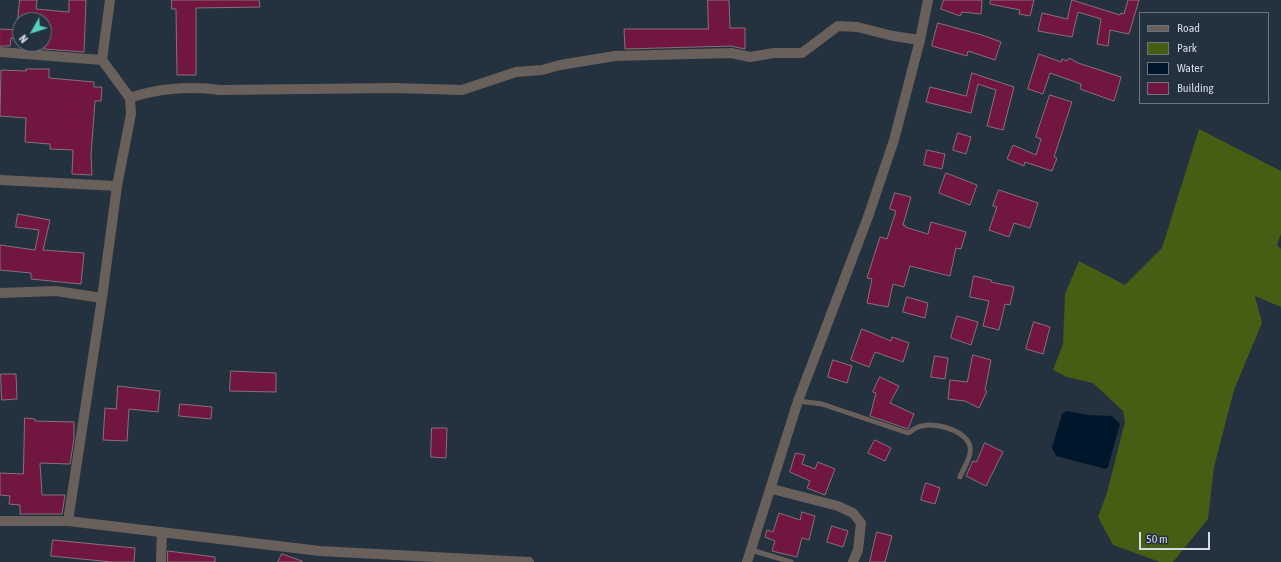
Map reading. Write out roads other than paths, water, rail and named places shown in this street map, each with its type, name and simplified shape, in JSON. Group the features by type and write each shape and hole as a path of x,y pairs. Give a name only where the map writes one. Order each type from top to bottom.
{"street":[{"path":"68,521 102,298 117,186 131,114 130,98 102,60 110,0"},
{"path":"747,562 772,489 798,401 868,217 894,140 920,40 928,0"},
{"path":"130,98 142,94 202,88 220,90 395,88 462,90 516,72 542,70 560,65 615,56 731,53 750,57 774,53 802,53 838,26 857,26 892,36 920,40"},
{"path":"0,52 102,60"},
{"path":"0,180 117,186"},
{"path":"0,294 56,291 102,298"},
{"path":"772,489 838,506 853,513 861,523 858,550 853,562"},
{"path":"0,521 68,521 320,551 405,559 529,562"},
{"path":"161,562 162,532"}],"lane":[{"path":"798,401 822,404 908,433 921,426 942,426 960,433 968,441 970,452 960,477"},
{"path":"751,550 791,562"}],"water":[{"path":"1067,411 1088,415 1112,416 1120,424 1108,467 1106,469 1056,456 1052,448 1062,414"}]}
